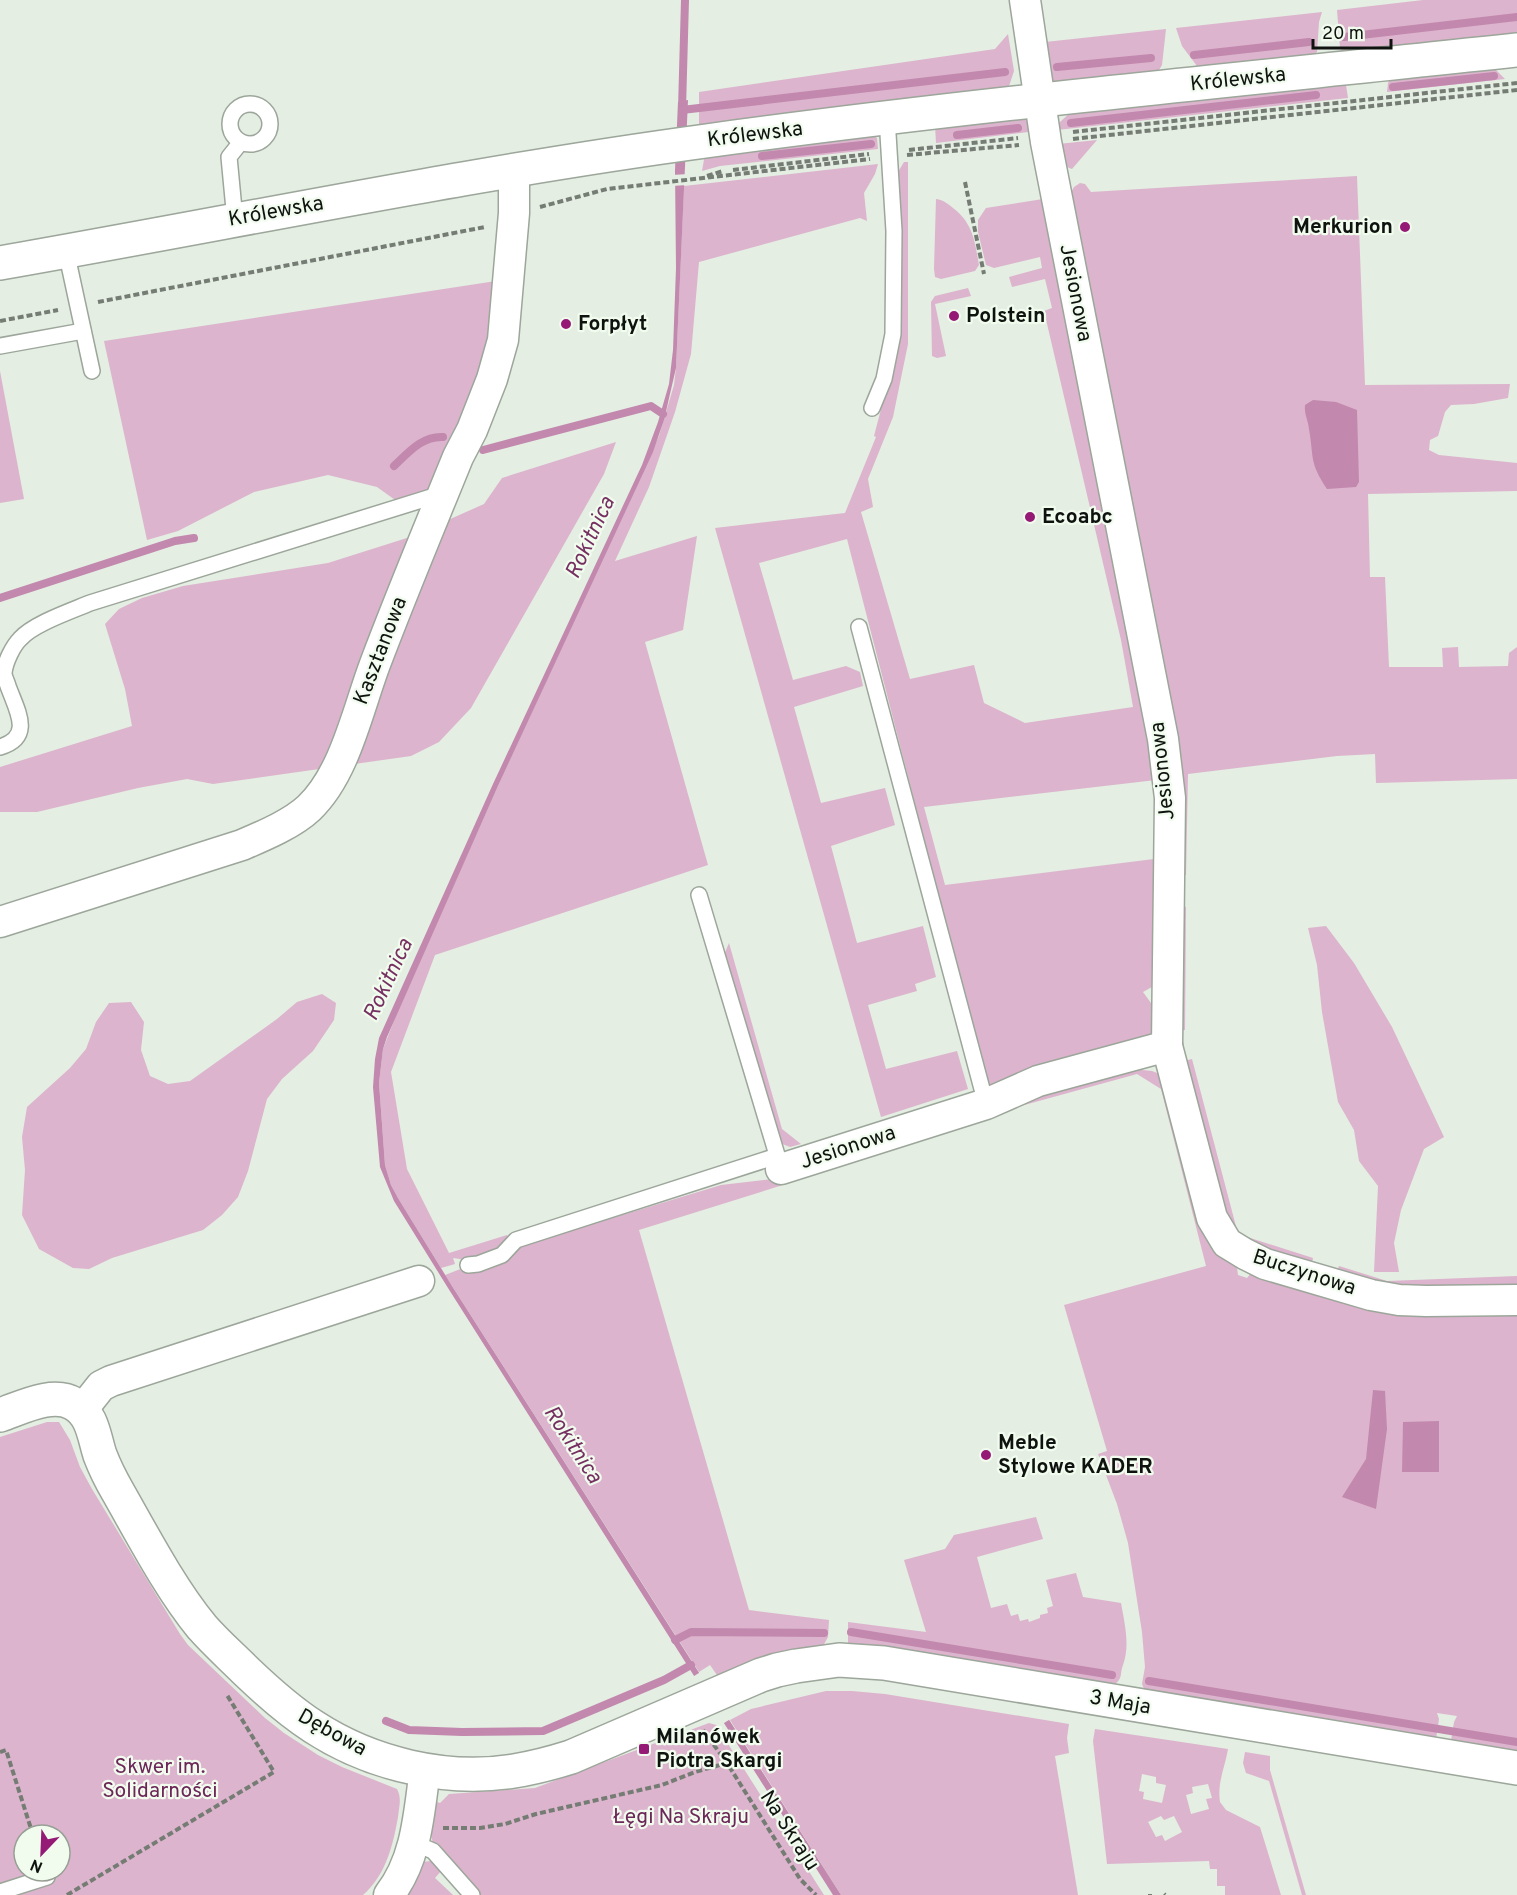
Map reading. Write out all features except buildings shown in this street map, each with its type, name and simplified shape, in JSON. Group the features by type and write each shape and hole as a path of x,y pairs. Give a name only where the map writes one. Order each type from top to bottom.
{"street":[{"name":"Jesionowa","path":"779,1162 986,1104 1038,1082 1167,1046 1170,798 1163,739 1046,142 1025,0"},
{"name":"Królewska","path":"0,263 514,170 672,145 1040,100 1517,50"},
{"name":"Kasztanowa","path":"0,922 242,845 277,829 309,809 326,788 339,765 375,664 476,420 504,340 514,213 514,170"},
{"name":"Buczynowa","path":"1167,1046 1212,1218 1227,1243 1265,1264 1385,1299 1517,1300"},
{"path":"0,1415 50,1400 73,1403 82,1410 101,1386 111,1380 419,1281"},
{"name":"Dębowa","path":"82,1410 93,1428 110,1479 202,1627 267,1691 313,1726 358,1750 393,1763 446,1773 490,1774 542,1765 571,1757 707,1705"},
{"name":"3 Maja","path":"707,1705 761,1675 796,1666 839,1660 862,1661 1517,1768"},
{"path":"389,1895 403,1873 416,1833 425,1769"}],"lane":[{"path":"872,408 884,379 893,334 894,239 887,118"},
{"path":"235,220 229,157 241,142"},
{"path":"66,251 92,371"},
{"path":"0,346 83,331"},
{"path":"0,747 12,743 20,734 20,721 4,673 9,656 20,638 44,623 90,603 444,493"},
{"path":"859,627 986,1104"},
{"path":"699,895 779,1162"},
{"name":"Jesionowa","path":"468,1264 478,1264 502,1255 516,1240 779,1162"},
{"path":"416,1833 472,1895"},
{"path":"0,1892 28,1883"}],"path":[{"path":"1069,133 1517,83"},
{"path":"1068,140 1517,90"},
{"path":"0,321 483,228 514,213 607,189 700,178"},
{"path":"965,182 984,274"},
{"path":"67,1895 274,1772 224,1691"},
{"name":"Na Skraju","path":"707,1705 727,1763 800,1879 816,1895"},
{"path":"0,1752 6,1750 29,1823"},
{"path":"416,1833 440,1828 480,1828 505,1824 536,1814 663,1785 695,1772 727,1763"}],"green space":[{"path":"1423,0 1517,0 1517,36 1346,55 1340,48 1337,10"},
{"path":"1322,12 1317,52 1309,59 1200,70 1182,46 1176,28"},
{"path":"1166,29 1162,65 1156,75 1054,85 1050,80 1045,42"},
{"path":"1008,34 1014,71 1007,92 699,125 699,92 995,49"},
{"path":"1494,68 1505,79 1387,92 1391,78"},
{"path":"1343,82 1346,85 1348,98 1057,130 1060,122 1071,112"},
{"path":"1022,117 1037,131 936,143 935,125"},
{"path":"872,134 877,138 878,149 720,166 702,171 705,154"},
{"path":"1097,140 1072,169 1068,168 1061,156 1058,144"},
{"path":"904,162 908,162 908,344 893,417 868,479 873,507 861,512 910,679 974,665 984,703 1025,723 1133,707 1121,640 1044,311 1052,308 1045,279 1012,287 1009,277 1042,268 1040,257 994,268 986,265 978,232 978,220 986,208 1043,199 1156,780 924,807 945,885 1154,859 1156,808 1159,983 1143,992 1151,1003 1158,1004 1154,1038 988,1088 847,539 759,563 793,680 846,666 860,672 863,686 794,707 821,803 885,788 895,825 831,846 857,943 923,926 936,977 915,984 917,991 868,1005 886,1069 957,1051 968,1089 881,1117 715,528 845,513 876,437 874,436 896,352 898,172"},
{"path":"878,164 864,193 867,221 860,218 699,262 691,354 675,412 649,487 615,561 697,536 683,630 645,642 708,865 435,955 391,1072 407,1169 449,1253 507,1235 508,1237 500,1251 474,1261 453,1258 455,1264 441,1268 398,1198 385,1165 379,1083 383,1049 498,786 659,436 674,385 676,368 684,186"},
{"path":"1357,176 1365,385 1510,384 1508,398 1474,404 1451,405 1445,412 1438,436 1430,440 1429,450 1439,455 1517,463 1517,491 1368,494 1370,577 1385,577 1389,667 1443,667 1442,648 1458,647 1459,667 1508,666 1509,653 1517,647 1517,779 1376,783 1375,754 1337,756 1188,774 1186,875 1180,875 1068,198 1074,187 1080,183 1085,184 1091,192"},
{"path":"936,199 944,201 953,208 969,227 979,265 975,271 941,279 935,277"},
{"path":"496,281 495,332 428,501 398,502 377,487 328,475 254,492 178,531 147,540 104,341"},
{"path":"968,288 971,296 935,304 946,356 937,358 932,356 931,302 935,296"},
{"path":"0,371 24,499 0,503"},
{"path":"616,442 604,474 471,708 439,742 411,756 213,784 187,779 37,812 0,812 0,767 132,726 125,689 105,624 119,609 142,598 183,586 328,563 410,537 484,504 502,478"},
{"path":"1178,906 1186,907 1185,1030 1176,1031"},
{"path":"1326,926 1354,963 1392,1027 1444,1137 1424,1149 1401,1210 1394,1243 1399,1272 1374,1272 1378,1186 1359,1161 1354,1130 1338,1102 1322,1012 1317,965 1308,928"},
{"path":"729,943 782,1129 801,1144 790,1147 780,1143 724,955"},
{"path":"322,994 336,1003 334,1020 313,1051 282,1079 267,1099 248,1171 238,1197 222,1215 203,1230 112,1258 89,1269 73,1268 39,1249 22,1215 25,1170 22,1137 27,1107 70,1068 86,1049 96,1022 109,1003 131,1002 144,1022 141,1050 150,1076 168,1084 190,1081 297,1002"},
{"path":"1192,1059 1238,1234 1313,1258 1311,1268 1231,1232 1184,1061"},
{"path":"1133,1069 1152,1071 1162,1075 1236,1261 1238,1275 1247,1278 1253,1271 1517,1314 1517,1752 1451,1741 1457,1716 1437,1713 1439,1719 1436,1739 1145,1691 1142,1684 1145,1667 1142,1632 1128,1543 1117,1504 1098,1454 1107,1451 1064,1305 1206,1266 1161,1089 1137,1074 1006,1110 786,1184 639,1230 749,1610 829,1620 828,1637 823,1646 719,1678 710,1665 699,1672 445,1275 517,1247 721,1185 780,1178 1005,1105"},
{"path":"1339,1266 1387,1281 1517,1276 1517,1290 1416,1293 1336,1274"},
{"name":"Skwer im. Solidarności","path":"47,1422 59,1422 70,1440 80,1467 92,1489 188,1645 284,1733 342,1767 397,1789 399,1806 391,1849 383,1869 363,1895 0,1895 0,1437"},
{"path":"1036,1517 1043,1539 977,1557 991,1608 1007,1604 1011,1616 1018,1614 1020,1621 1028,1619 1029,1622 1040,1618 1040,1615 1048,1613 1047,1608 1053,1606 1046,1580 1076,1573 1083,1597 1121,1603 1126,1650 1120,1678 1113,1686 848,1644 848,1622 926,1632 904,1560 945,1549 954,1535"},
{"path":"826,1691 885,1694 1069,1724 1067,1738 1069,1753 1055,1756 1078,1895 841,1895 730,1720 751,1709"},
{"name":"Łęgi Na Skraju","path":"709,1723 716,1725 824,1895 478,1895 433,1844 431,1834 434,1801 440,1803 449,1794 535,1788"},
{"path":"1095,1729 1228,1749 1220,1782 1220,1802 1226,1810 1260,1827 1281,1895 1225,1895 1225,1886 1217,1886 1217,1869 1210,1869 1209,1861 1107,1864 1093,1741","holes":["1142,1774 1156,1777 1156,1783 1166,1785 1162,1803 1143,1799 1144,1792 1139,1791","1208,1784 1212,1798 1206,1799 1209,1809 1191,1814 1186,1795 1193,1793 1192,1787","1161,1816 1164,1820 1174,1816 1182,1832 1165,1841 1162,1835 1156,1837 1148,1822"]},
{"path":"1245,1752 1270,1756 1270,1770 1306,1895 1302,1895 1269,1781 1246,1773 1243,1763"},
{"path":"432,1861 441,1871 435,1878 453,1895 404,1895 421,1862"}],"shaded area":[{"path":"688,100 676,368 664,420 653,452 498,786 387,1037 383,1049 379,1083 385,1165 398,1198 452,1286 841,1895 833,1895 394,1201 380,1167 373,1087 379,1038 493,784 642,465 658,422 669,384 673,350 678,102"},
{"path":"1313,400 1336,402 1357,410 1359,482 1356,487 1327,489 1317,472 1305,408 1305,405"},
{"path":"1373,1390 1385,1391 1387,1429 1376,1509 1342,1497 1366,1459"},
{"path":"1439,1421 1439,1472 1402,1472 1403,1422"}],"pier":[{"path":"688,174 687,185 672,186 672,175"},
{"path":"702,1671 732,1718 721,1725 691,1678"}],"waterway":[{"name":"Rokitnica","path":"682,109 685,0"},
{"path":"1344,37 1517,17"},
{"path":"1194,55 1309,42"},
{"path":"1057,67 1151,58"},
{"path":"682,110 1005,72"},
{"path":"1393,87 1494,76"},
{"path":"1071,123 1316,95"},
{"path":"957,135 1018,128"},
{"path":"762,156 871,144"},
{"path":"483,450 651,406 663,414"},
{"path":"394,466 422,442 435,437 443,437"},
{"path":"0,598 175,541 194,538"},
{"path":"675,1640 691,1632 824,1633"},
{"path":"851,1632 1112,1675"},
{"path":"386,1721 409,1730 543,1731 664,1680 691,1665"},
{"path":"1149,1681 1517,1742"}],"place":[{"name":"Merkurion","path":"1405,227"},
{"name":"Polstein","path":"954,316"},
{"name":"Forpłyt","path":"566,324"},
{"name":"Ecoabc","path":"1030,517"},
{"name":"Meble Stylowe KADER","path":"986,1455"},
{"name":"Milanówek Piotra Skargi","path":"644,1749"}]}
